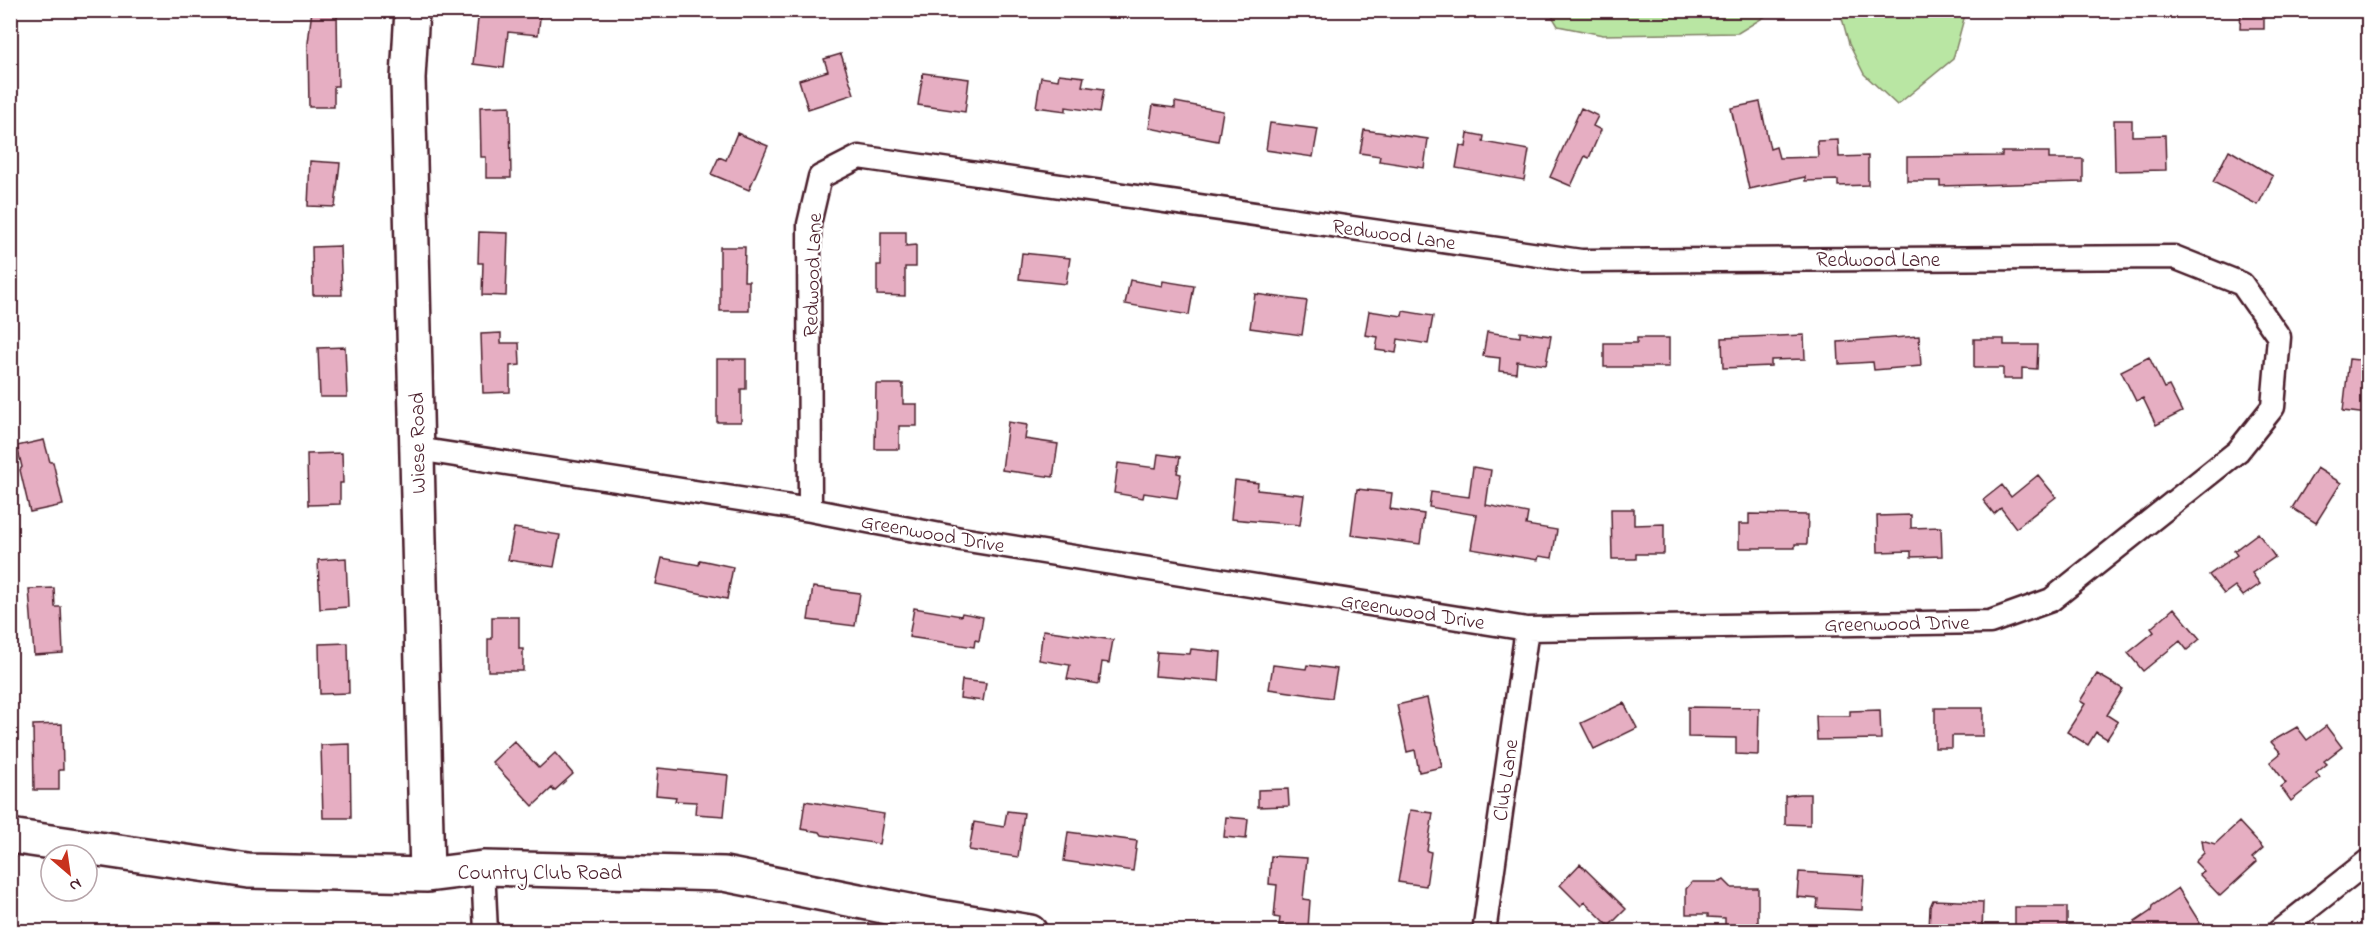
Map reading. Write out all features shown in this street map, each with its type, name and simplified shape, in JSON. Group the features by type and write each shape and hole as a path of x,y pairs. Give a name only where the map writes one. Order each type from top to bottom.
{"street":[{"name":"Wiese Road","path":"412,10 408,78 427,875"},
{"name":"Redwood Lane","path":"810,510 809,224 819,177 859,157 1581,261 2174,257 2242,284 2279,337"},
{"name":"Greenwood Drive","path":"417,449 810,510 973,541 1527,629 1990,622 2051,600 2238,451 2273,407 2279,337"},
{"name":"Club Lane","path":"1484,932 1527,629"},
{"name":"Country Club Road","path":"10,836 248,871 427,875 483,868 724,874 928,915 1030,932"},
{"path":"2278,932 2368,861"},
{"path":"483,868 486,932"}],"green space":[{"path":"1840,10 1966,11 1953,59 1897,105 1864,74 1849,44"},
{"path":"1549,11 1774,11 1738,33 1603,35 1558,26"}],"building":[{"path":"312,10 337,10 338,86 334,86 334,107 309,107 308,43"},
{"path":"479,10 541,10 538,35 508,32 504,68 473,64"},
{"path":"2241,10 2264,10 2264,29 2240,29"},
{"path":"841,54 854,94 808,109 799,80 828,71 824,59"},
{"path":"923,73 969,79 965,112 918,105"},
{"path":"1059,74 1084,77 1082,86 1104,89 1100,112 1066,107 1066,111 1036,107 1041,77 1058,80"},
{"path":"1175,102 1223,111 1218,141 1149,128 1153,105 1175,108"},
{"path":"1760,102 1770,149 1776,147 1779,158 1818,157 1817,141 1838,140 1839,157 1868,156 1868,185 1838,186 1838,180 1805,181 1805,177 1749,189 1731,108"},
{"path":"510,106 511,178 486,178 486,157 481,157 480,107"},
{"path":"1581,108 1598,116 1593,126 1601,130 1589,158 1585,156 1571,186 1550,177"},
{"path":"2114,120 2132,120 2132,136 2165,135 2166,170 2115,171"},
{"path":"1270,123 1318,129 1313,157 1266,150"},
{"path":"1364,130 1428,139 1424,168 1379,161 1380,156 1360,153"},
{"path":"737,133 768,146 749,190 711,174 719,157 726,160"},
{"path":"1468,133 1484,136 1483,142 1529,150 1524,180 1456,168 1460,145 1466,147"},
{"path":"2229,150 2273,176 2258,205 2213,182"},
{"path":"2002,152 2049,152 2049,159 2083,159 2083,182 1940,186 1940,181 1907,181 1907,157 2002,156"},
{"path":"310,161 340,163 335,207 308,206"},
{"path":"479,232 508,233 506,296 482,295 483,263 478,263"},
{"path":"881,232 906,232 906,246 916,245 916,267 905,267 905,296 877,295 877,265 881,265"},
{"path":"340,246 342,295 313,295 312,247"},
{"path":"720,247 745,247 744,281 749,281 749,311 720,311"},
{"path":"1022,253 1070,258 1066,284 1019,279"},
{"path":"1130,280 1162,286 1163,281 1194,286 1189,315 1125,304"},
{"path":"1255,294 1307,301 1302,335 1250,328"},
{"path":"1369,311 1402,316 1403,311 1433,316 1428,344 1398,339 1396,353 1376,350 1378,337 1365,335"},
{"path":"1487,332 1520,337 1520,332 1551,336 1546,365 1517,361 1516,373 1499,371 1500,358 1483,356"},
{"path":"501,333 501,343 519,343 520,365 510,366 510,392 483,393 481,334"},
{"path":"1804,335 1805,359 1771,360 1771,366 1723,368 1722,338"},
{"path":"1919,336 1921,366 1874,370 1873,362 1839,364 1838,342"},
{"path":"1637,338 1669,338 1669,367 1604,367 1604,343 1637,343"},
{"path":"1974,339 2004,339 2004,345 2038,345 2037,369 2022,368 2022,379 2003,379 2003,368 1974,368"},
{"path":"345,347 347,397 320,397 318,348"},
{"path":"2149,357 2164,388 2169,386 2182,412 2156,425 2143,398 2136,401 2121,371"},
{"path":"717,359 746,359 746,389 741,389 741,422 717,422"},
{"path":"2349,359 2368,361 2368,414 2343,411"},
{"path":"876,384 903,384 903,404 917,404 917,426 899,426 899,449 875,449"},
{"path":"1008,422 1027,425 1025,439 1058,444 1053,477 1002,470"},
{"path":"44,440 50,462 53,462 63,505 30,512 17,446"},
{"path":"342,453 343,483 340,483 340,504 308,505 307,454"},
{"path":"1158,454 1180,457 1177,473 1181,474 1177,498 1144,493 1143,498 1114,493 1118,463 1156,468"},
{"path":"1473,467 1491,470 1486,505 1528,513 1526,525 1557,530 1552,558 1539,556 1538,560 1471,549 1477,515 1429,507 1431,492 1469,497"},
{"path":"2317,468 2341,483 2316,523 2292,508"},
{"path":"2038,475 2056,497 2016,528 2001,508 1994,514 1983,500 2002,485 2011,497"},
{"path":"1235,480 1258,483 1257,490 1304,495 1300,525 1231,519"},
{"path":"1357,489 1392,493 1390,509 1424,514 1420,544 1351,535"},
{"path":"1611,509 1634,509 1634,525 1664,524 1664,554 1636,554 1636,559 1612,559"},
{"path":"1749,514 1808,515 1807,544 1795,544 1795,548 1739,548 1739,524 1749,524"},
{"path":"1911,515 1911,528 1941,527 1942,556 1911,557 1911,551 1878,552 1877,516"},
{"path":"514,528 560,535 554,567 508,560"},
{"path":"2258,533 2275,557 2252,573 2260,584 2243,596 2235,586 2224,594 2209,575 2237,555 2234,551"},
{"path":"346,558 348,607 320,609 318,560"},
{"path":"662,558 699,565 700,560 733,567 727,599 656,584"},
{"path":"813,587 860,593 855,626 808,620"},
{"path":"54,588 55,607 61,607 63,653 34,655 29,589"},
{"path":"914,608 961,616 962,613 983,617 979,641 975,640 974,647 909,637"},
{"path":"2174,608 2200,639 2187,650 2180,641 2143,671 2128,653 2154,632 2151,628"},
{"path":"492,617 519,617 519,649 523,649 523,671 488,671 488,639 492,639"},
{"path":"1043,630 1113,640 1109,663 1102,662 1099,684 1067,679 1070,665 1039,660"},
{"path":"348,643 349,693 320,694 319,644"},
{"path":"1191,649 1221,652 1219,681 1155,676 1157,652 1190,654"},
{"path":"1273,665 1306,669 1307,665 1337,669 1332,698 1269,689"},
{"path":"2097,674 2123,689 2107,715 2118,722 2107,739 2096,732 2088,745 2067,732 2085,704 2080,701"},
{"path":"962,680 986,683 983,701 960,698"},
{"path":"1427,698 1442,767 1419,772 1415,750 1407,752 1397,705"},
{"path":"1624,703 1637,728 1594,749 1581,723"},
{"path":"1688,707 1759,708 1758,755 1736,754 1736,738 1688,737"},
{"path":"1935,708 1983,708 1983,736 1952,736 1952,748 1935,748"},
{"path":"1880,710 1881,739 1817,740 1816,716 1850,716 1850,711"},
{"path":"62,724 63,770 59,770 59,790 34,790 33,725"},
{"path":"2326,726 2342,747 2324,761 2327,764 2316,773 2320,778 2291,801 2281,787 2286,783 2270,762 2281,753 2271,742 2297,727 2307,740"},
{"path":"514,741 539,768 555,753 573,774 554,791 552,788 533,806 492,762"},
{"path":"350,744 351,818 323,818 321,745"},
{"path":"658,768 728,775 724,816 695,814 696,802 675,801 676,797 656,795"},
{"path":"1288,789 1289,806 1258,807 1258,790"},
{"path":"1810,794 1810,825 1785,824 1785,796"},
{"path":"805,801 884,814 879,844 822,835 820,832 801,829"},
{"path":"1410,810 1433,813 1427,851 1431,852 1426,886 1398,882"},
{"path":"1007,811 1024,813 1018,857 969,850 974,822 1004,827"},
{"path":"1226,817 1248,819 1246,839 1224,837"},
{"path":"2239,822 2263,848 2252,858 2257,862 2220,896 2199,874 2204,871 2195,862 2204,853 2202,840 2215,844"},
{"path":"1068,832 1137,841 1133,871 1064,861"},
{"path":"1271,856 1307,858 1303,899 1310,900 1308,928 1279,925 1280,918 1274,917 1277,885 1269,884"},
{"path":"1580,864 1626,909 1609,926 1585,902 1581,906 1560,885"},
{"path":"1799,872 1864,876 1862,910 1817,908 1818,899 1797,897"},
{"path":"1724,880 1732,888 1758,888 1758,926 1725,926 1725,918 1708,917 1708,914 1686,914 1686,889 1692,882"},
{"path":"2178,888 2200,923 2187,932 2120,932 2151,911 2152,906"},
{"path":"1933,900 1983,902 1982,932 1929,932 1930,907"},
{"path":"2015,907 2067,907 2067,932 2015,932"}]}
